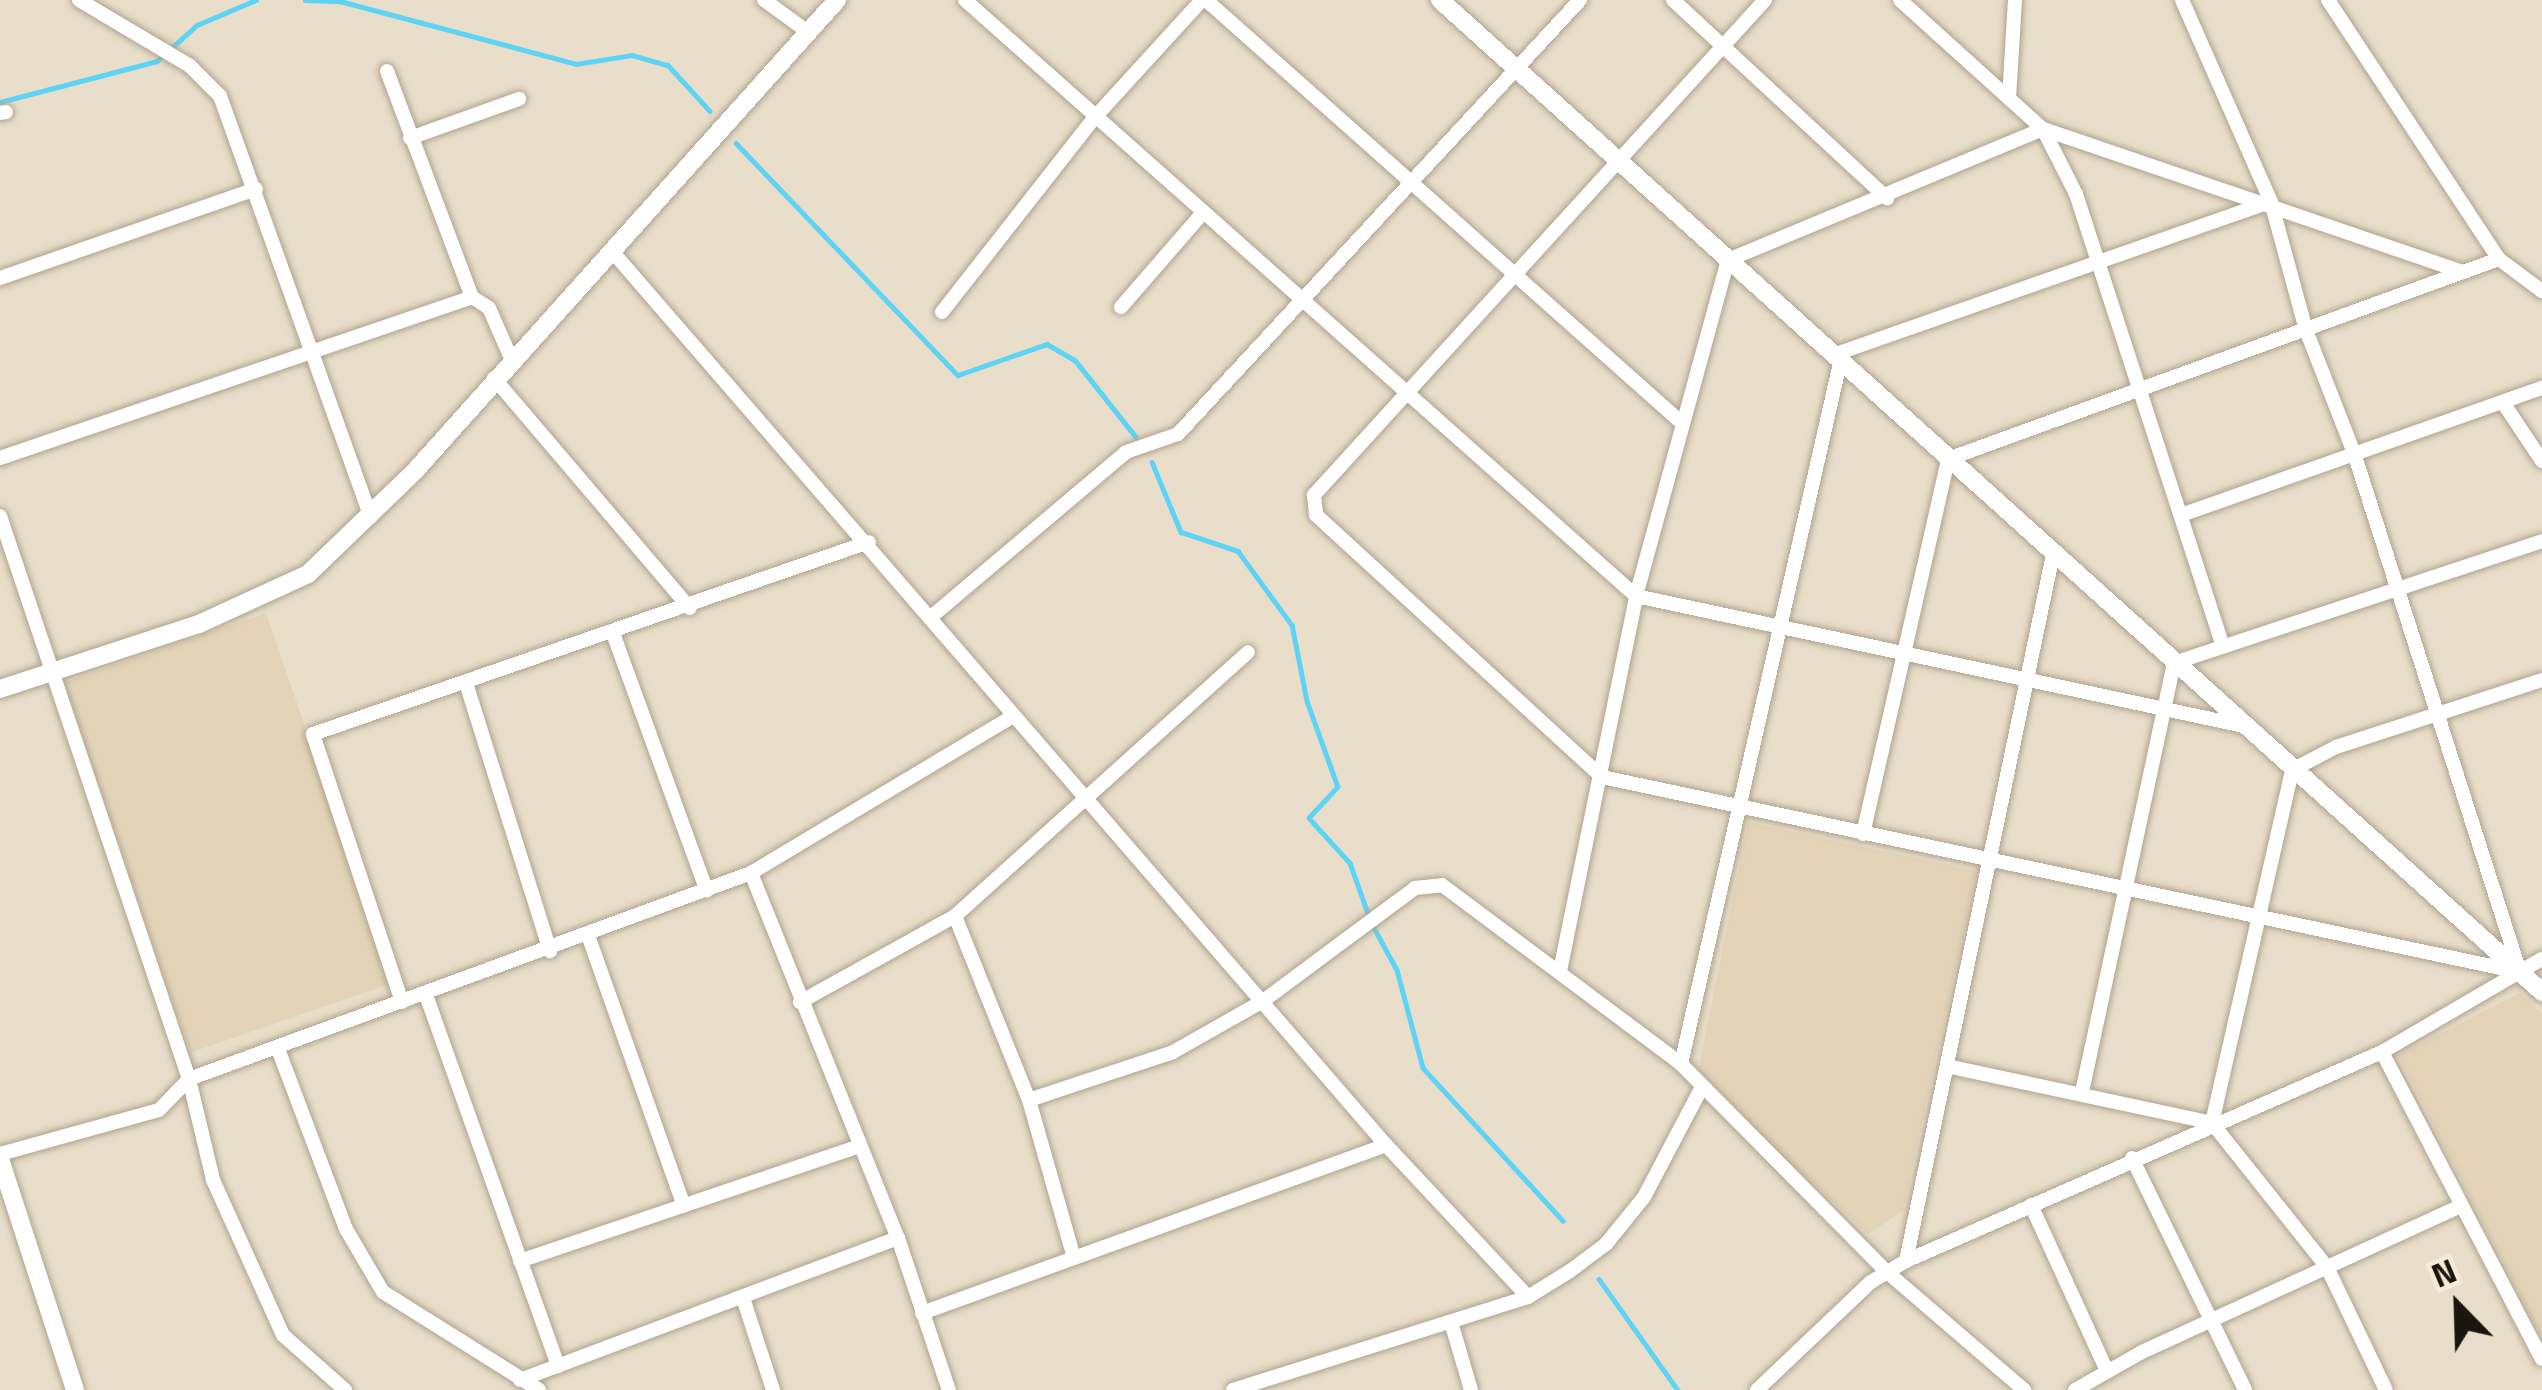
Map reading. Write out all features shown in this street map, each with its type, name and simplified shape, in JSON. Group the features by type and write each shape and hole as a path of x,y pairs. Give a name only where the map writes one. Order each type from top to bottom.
{"street":[{"path":"79,0 208,79 256,189 309,355 371,517"},
{"path":"764,0 808,32"},
{"path":"0,689 278,591 371,517 836,0"},
{"path":"965,0 1200,216 1636,596 1781,621 2244,726"},
{"path":"942,312 1095,117 1204,0 1682,423"},
{"path":"1440,0 2542,992"},
{"path":"931,617 1126,452 1178,434 1302,306 1580,0"},
{"path":"1673,0 1887,198"},
{"path":"1765,0 1314,495 1316,515 1602,777 2255,921 2520,972"},
{"path":"1900,0 2043,130 2076,194 2222,644"},
{"path":"2009,98 2015,0"},
{"path":"2182,0 2227,87 2271,202 2306,331 2356,455 2520,972"},
{"path":"2328,0 2499,259 2542,291"},
{"path":"387,71 472,297 489,308 511,358"},
{"path":"410,138 519,99"},
{"path":"1728,260 2043,130 2271,202 2462,272"},
{"path":"0,278 256,189"},
{"path":"1836,359 2271,202"},
{"path":"1121,308 1200,216"},
{"path":"611,250 869,542 1012,717 1087,797 1386,1145 1528,1297"},
{"path":"1948,459 2499,259"},
{"path":"1561,970 1636,596 1728,260"},
{"path":"0,458 472,297"},
{"path":"1682,1064 1836,359"},
{"path":"494,378 690,608"},
{"path":"2181,515 2542,388"},
{"path":"2504,404 2542,461"},
{"path":"1863,834 1899,648 1948,459"},
{"path":"0,516 189,1079 214,1180 283,1335 345,1390"},
{"path":"2174,663 2542,541"},
{"path":"402,1002 313,734 614,636 869,542"},
{"path":"1906,1261 2053,554"},
{"path":"614,636 707,891"},
{"path":"800,1002 956,916 1248,652"},
{"path":"2082,1092 2174,663"},
{"path":"2212,1123 2292,770 2336,747 2535,682 2542,701"},
{"path":"466,686 550,951"},
{"path":"74,1390 0,1157 159,1110 189,1079 589,938 751,873 1012,717"},
{"path":"751,873 898,1238 949,1390"},
{"path":"1029,1100 1144,1067 1263,1001 1414,888 1442,885 1682,1064 1887,1272 2024,1390"},
{"path":"956,916 1029,1100 1074,1258"},
{"path":"589,938 684,1206"},
{"path":"1757,1390 1887,1272 1906,1261 2132,1157 2382,1052 2542,959"},
{"path":"426,995 558,1366"},
{"path":"278,1049 346,1229 383,1292 539,1390"},
{"path":"2382,1052 2542,1360"},
{"path":"1947,1066 2212,1123 2327,1267 2386,1390"},
{"path":"1233,1390 1528,1297 1606,1244 1644,1197 1702,1087"},
{"path":"922,1312 1386,1145"},
{"path":"520,1261 860,1146"},
{"path":"2132,1157 2245,1390"},
{"path":"2031,1205 2107,1371"},
{"path":"2075,1390 2212,1319 2461,1206"},
{"path":"520,1380 898,1238"},
{"path":"743,1298 773,1390"},
{"path":"1451,1322 1471,1390"}],"shaded area":[{"path":"266,613 393,983 191,1052 64,683"},
{"path":"1748,822 1976,871 1903,1211 1868,1234 1697,1077"},
{"path":"2520,993 2542,1013 2542,1338 2398,1055"}],"waterway":[{"path":"0,102 157,61 197,25 256,0"},
{"path":"305,0 340,1 576,64 632,55 668,65 710,111"},
{"path":"736,143 958,375 1047,344 1075,360 1136,437"},
{"path":"1152,462 1181,532 1238,551 1292,625 1307,701 1338,787 1309,818 1350,863 1369,916"},
{"path":"1373,926 1397,970 1423,1068 1563,1221"},
{"path":"1599,1279 1678,1390"}]}
